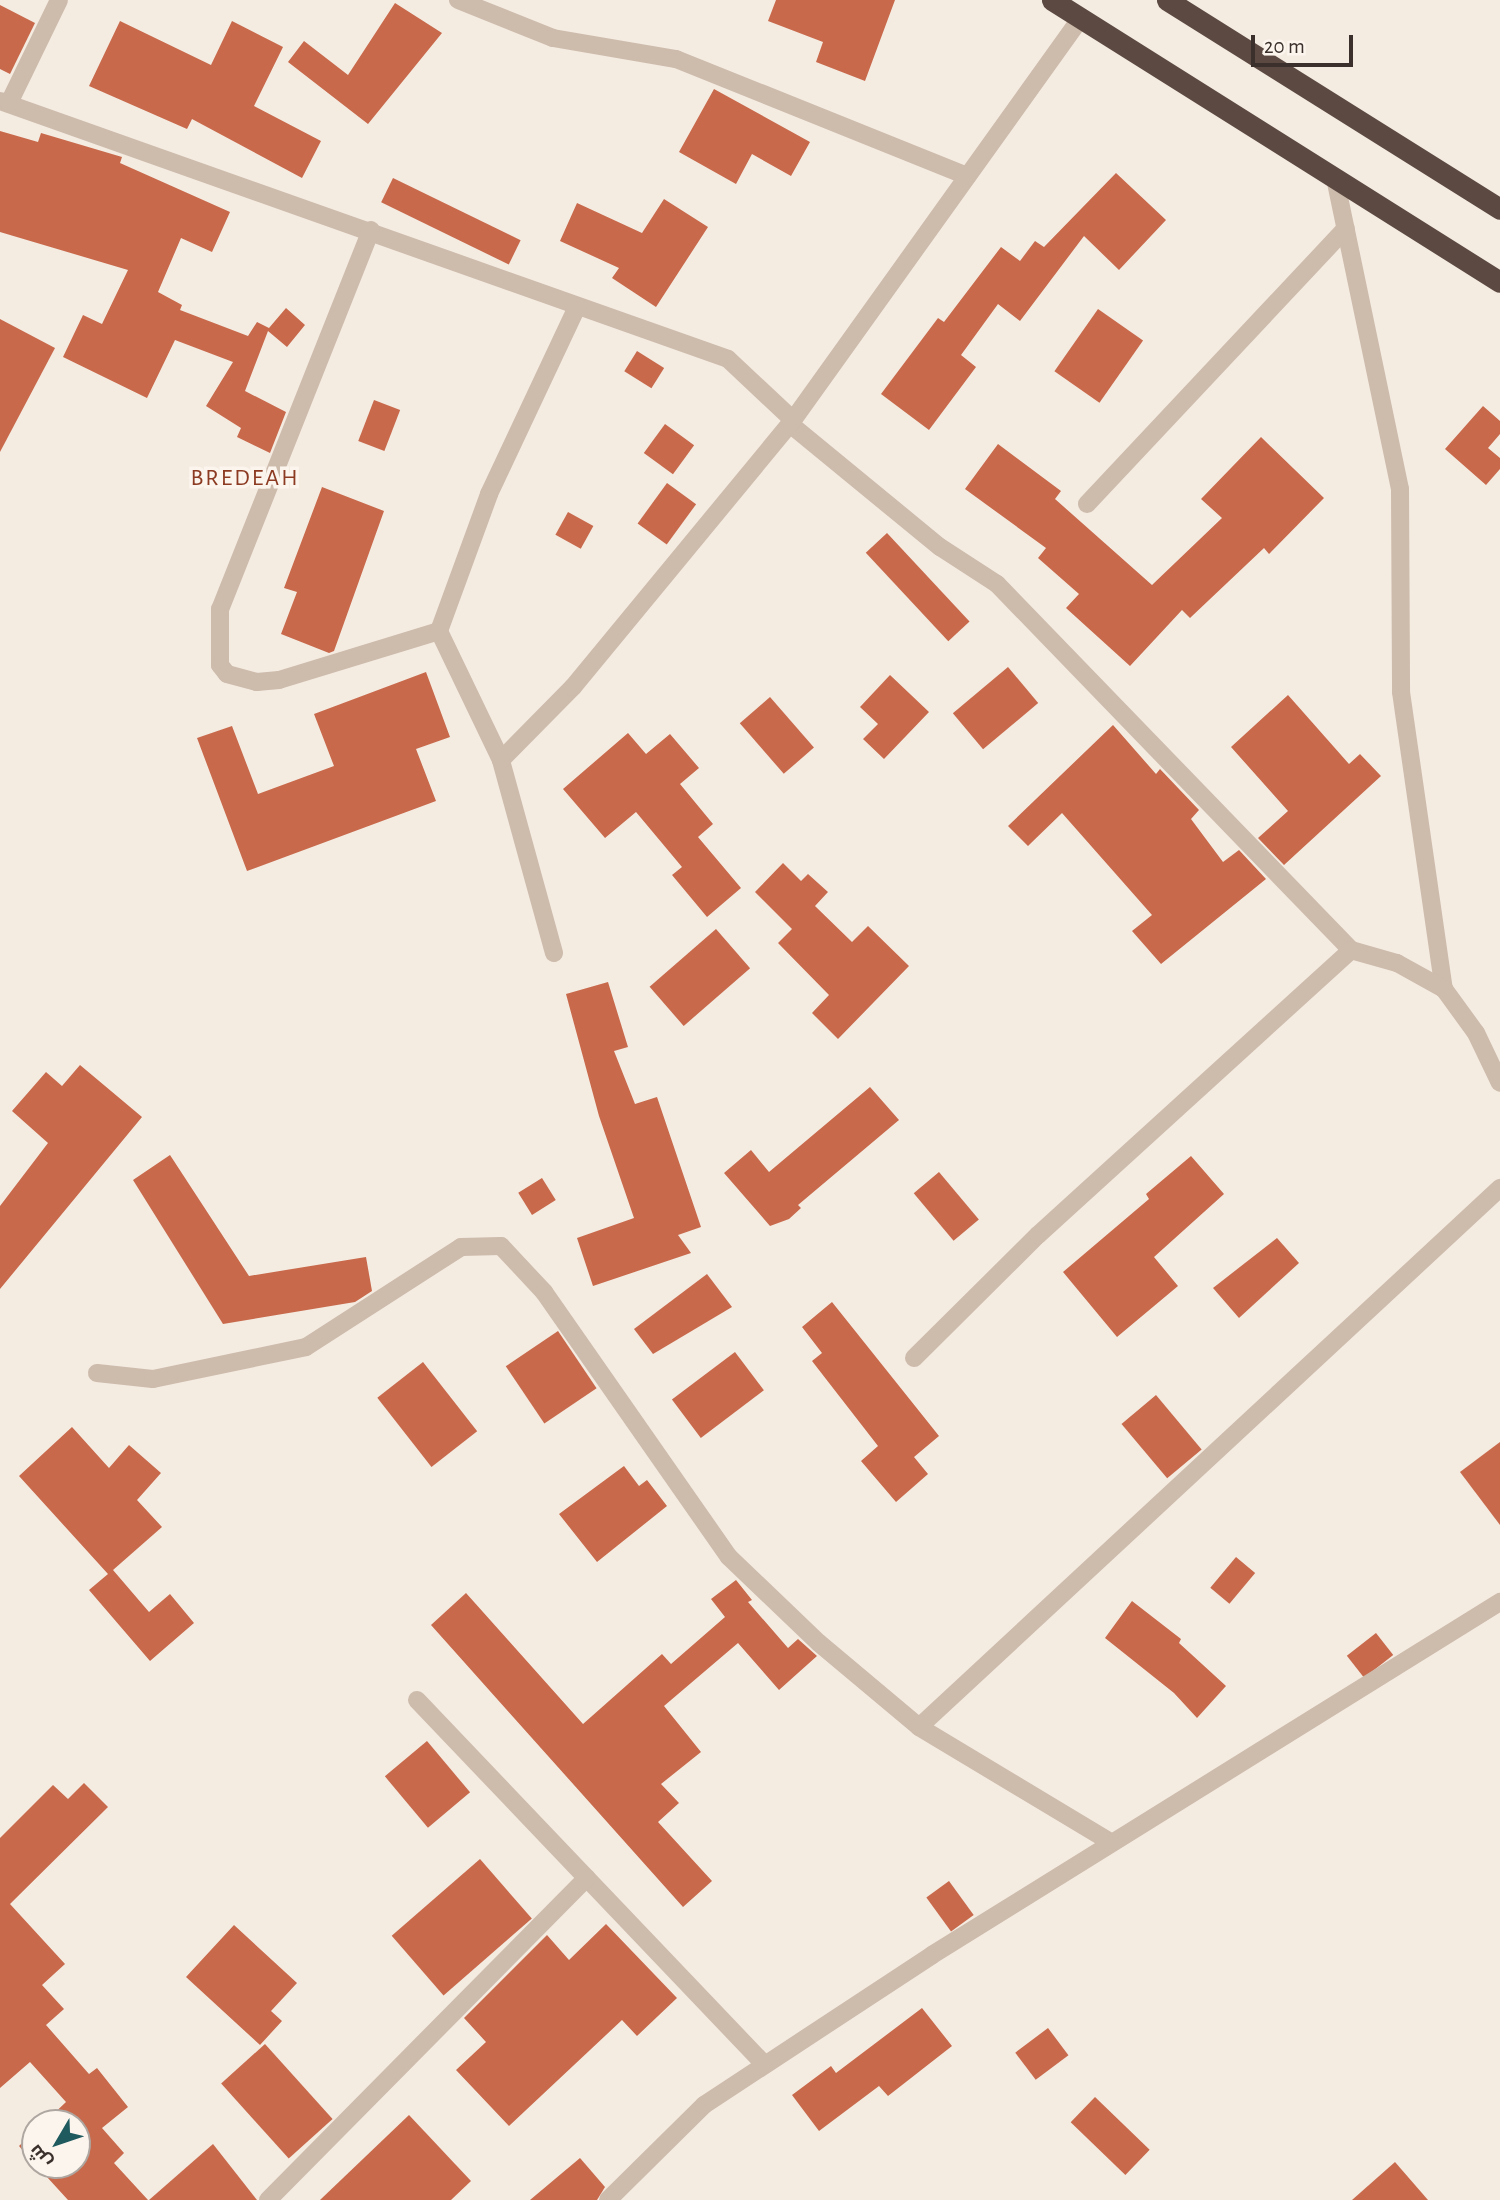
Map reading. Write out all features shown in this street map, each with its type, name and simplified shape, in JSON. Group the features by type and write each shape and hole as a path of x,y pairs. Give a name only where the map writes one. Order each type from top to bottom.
{"highway":[{"path":"1052,0 1500,282"},
{"path":"1167,0 1500,209"}],"street":[{"path":"59,0 4,102 151,158 371,230 577,307 727,359 791,422 940,547 997,584 1351,950 1397,963 1444,989 1476,1033 1500,1083"},
{"path":"458,0 553,38 676,59 967,176"},
{"path":"501,760 573,687 791,422 1081,18"},
{"path":"1335,178 1400,489 1401,692 1444,989"},
{"path":"1087,504 1346,228"},
{"path":"371,230 220,609 220,665 227,674 257,682 279,680 439,631"},
{"path":"554,953 501,760 439,631 489,494 577,307"},
{"path":"914,1358 1038,1235 1351,950"},
{"path":"919,1727 1500,1188"},
{"path":"97,1373 153,1379 306,1347 461,1247 501,1247 544,1292 729,1557 819,1643 919,1727 1112,1843"},
{"path":"608,2200 705,2105 1112,1843 1500,1602"},
{"path":"417,1700 765,2065"},
{"path":"268,2200 587,1878"}],"building":[{"path":"776,0 895,0 865,81 816,62 823,42 768,21"},
{"path":"395,3 442,33 368,124 288,62 304,41 348,75"},
{"path":"0,5 35,23 10,74 0,69"},
{"path":"120,21 211,65 232,21 283,47 254,106 321,141 302,178 192,119 187,129 89,86"},
{"path":"714,89 810,142 791,176 752,154 736,184 679,152"},
{"path":"0,131 38,142 41,133 122,157 120,163 230,212 212,252 181,238 158,292 182,305 180,310 248,336 257,322 269,328 286,308 305,325 287,347 268,331 245,391 286,412 270,453 237,437 241,428 206,406 233,362 175,340 147,398 63,357 83,315 102,324 128,270 0,232"},
{"path":"1116,173 1166,220 1119,270 1084,236 1020,321 998,304 961,355 976,367 929,430 881,394 938,318 944,322 1001,247 1020,261 1035,241 1044,247"},
{"path":"393,178 521,240 509,265 381,202"},
{"path":"664,199 708,227 656,307 612,278 619,268 560,241 577,203 642,233"},
{"path":"1098,309 1143,341 1099,403 1054,371"},
{"path":"0,319 55,348 0,452"},
{"path":"637,351 664,368 651,388 624,371"},
{"path":"374,400 400,410 384,451 358,441"},
{"path":"1483,406 1500,421 1500,434 1488,448 1500,458 1500,469 1486,485 1445,449"},
{"path":"665,424 694,445 673,474 644,453"},
{"path":"1261,437 1324,498 1269,554 1264,548 1190,618 1182,610 1130,666 1066,608 1079,594 1038,558 1046,548 965,489 998,444 1061,491 1055,499 1152,585 1222,518 1201,499"},
{"path":"667,483 696,504 667,545 638,523"},
{"path":"322,487 384,511 334,651 329,653 281,634 297,592 284,588"},
{"path":"568,512 593,526 581,549 555,535"},
{"path":"887,533 970,621 948,641 866,553"},
{"path":"1008,667 1038,703 983,749 953,713"},
{"path":"426,672 450,737 416,749 436,801 247,871 197,738 232,726 258,794 334,766 314,714"},
{"path":"890,675 929,712 884,759 863,739 878,724 860,707"},
{"path":"1288,695 1349,764 1360,754 1381,776 1284,865 1258,838 1288,811 1231,747"},
{"path":"770,697 814,748 784,774 740,723"},
{"path":"1113,725 1156,774 1160,769 1199,810 1191,819 1223,862 1239,850 1266,879 1161,964 1132,931 1152,915 1062,813 1028,846 1008,826"},
{"path":"628,733 646,754 670,734 699,768 680,784 713,824 698,837 741,888 707,917 672,875 682,867 636,812 605,838 563,789"},
{"path":"783,863 801,881 808,874 828,892 815,906 852,942 868,926 909,966 838,1039 812,1013 829,995 778,943 792,929 755,892"},
{"path":"716,929 750,968 684,1026 650,987"},
{"path":"608,982 628,1047 614,1051 635,1104 657,1097 701,1227 678,1235 691,1253 593,1286 577,1238 634,1218 599,1116 566,994"},
{"path":"80,1065 142,1117 0,1289 0,1206 48,1143 12,1111 46,1072 62,1086"},
{"path":"870,1087 899,1120 798,1205 801,1208 789,1219 770,1226 724,1173 751,1150 769,1172"},
{"path":"170,1155 249,1276 366,1257 372,1291 355,1302 223,1324 133,1180"},
{"path":"1191,1156 1224,1194 1154,1257 1178,1286 1117,1337 1063,1272 1149,1199 1146,1194"},
{"path":"939,1172 979,1219 954,1241 914,1193"},
{"path":"542,1178 556,1200 532,1215 518,1193"},
{"path":"1277,1238 1299,1263 1239,1318 1213,1288"},
{"path":"707,1274 732,1307 653,1354 634,1329"},
{"path":"832,1302 939,1436 914,1457 928,1474 896,1502 861,1461 878,1446 812,1361 822,1353 802,1327"},
{"path":"558,1331 597,1388 544,1423 506,1366"},
{"path":"735,1352 764,1390 701,1438 672,1400"},
{"path":"423,1362 477,1431 431,1467 377,1398"},
{"path":"1156,1395 1202,1449 1167,1478 1122,1424"},
{"path":"72,1427 109,1468 129,1445 161,1473 137,1500 162,1527 113,1570 149,1612 170,1594 194,1623 150,1661 89,1590 108,1574 19,1476"},
{"path":"1500,1442 1500,1525 1460,1472"},
{"path":"624,1466 639,1486 647,1480 667,1506 597,1562 559,1514"},
{"path":"1236,1557 1255,1573 1229,1604 1210,1588"},
{"path":"736,1580 752,1600 748,1602 788,1648 798,1639 817,1656 779,1690 738,1643 664,1706 701,1752 661,1784 679,1803 658,1822 712,1881 683,1907 431,1625 466,1593 583,1724 662,1654 671,1664 725,1617 711,1599"},
{"path":"1132,1601 1181,1639 1179,1643 1226,1686 1197,1718 1174,1693 1105,1638"},
{"path":"1376,1633 1393,1655 1364,1678 1347,1656"},
{"path":"427,1741 470,1792 428,1828 385,1776"},
{"path":"84,1783 108,1807 10,1904 65,1964 42,1985 64,2009 46,2025 89,2074 97,2068 128,2107 102,2128 124,2153 114,2163 148,2200 68,2200 49,2179 91,2179 91,2109 59,2109 66,2102 30,2062 0,2088 0,1838 53,1785 68,1799"},
{"path":"480,1859 532,1919 444,1995 392,1936"},
{"path":"949,1881 974,1915 951,1931 926,1897"},
{"path":"606,1924 677,1998 637,2036 622,2020 509,2126 456,2070 486,2042 464,2018 547,1935 569,1960"},
{"path":"234,1925 297,1983 271,2011 282,2021 260,2045 186,1977"},
{"path":"922,2008 952,2046 888,2096 879,2086 819,2131 792,2095 831,2066 836,2073"},
{"path":"1048,2028 1068,2055 1036,2080 1015,2053"},
{"path":"265,2044 333,2119 289,2159 221,2083"},
{"path":"1095,2097 1150,2150 1125,2175 1071,2122"},
{"path":"409,2115 471,2181 451,2200 320,2200"},
{"path":"213,2144 257,2200 149,2200"},
{"path":"580,2158 605,2187 597,2200 530,2200"},
{"path":"1395,2162 1428,2200 1352,2200"}],"district":[{"name":"BREDEAH","path":"245,479"}]}
